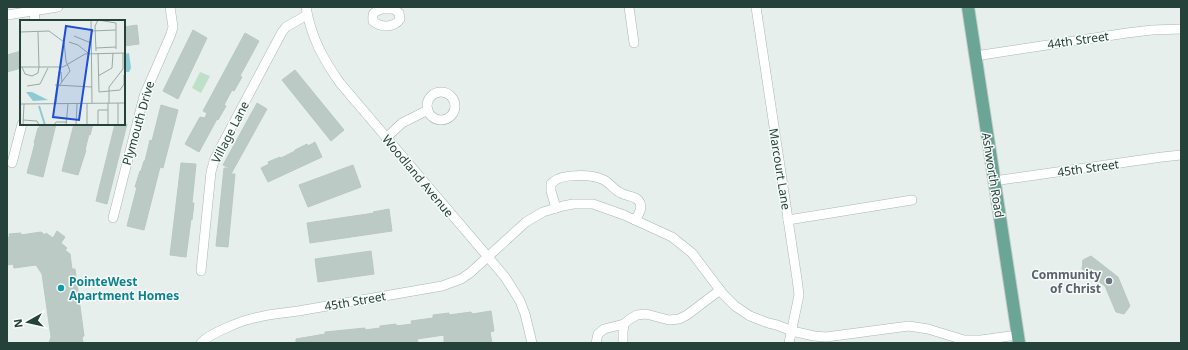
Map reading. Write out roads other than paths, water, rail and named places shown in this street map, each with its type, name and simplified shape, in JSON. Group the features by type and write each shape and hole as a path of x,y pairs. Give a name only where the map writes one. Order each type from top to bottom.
{"main road":[{"name":"Ashworth Road","path":"968,7 1019,339"}],"street":[{"path":"7,15 17,10 34,11 58,7"},
{"name":"Plymouth Drive","path":"113,218 144,96 171,34 172,27 170,7"},
{"path":"629,7 634,43"},
{"name":"Marcourt Lane","path":"756,7 799,295 789,343"},
{"path":"34,11 36,20"},
{"name":"Woodland Avenue","path":"307,11 317,46 340,83 504,277 520,301 525,314 532,343"},
{"name":"Village Lane","path":"202,271 211,172 215,158 282,32 286,27 307,11"},
{"name":"44th Street","path":"975,56 1127,33 1152,30 1181,30"},
{"path":"386,138 402,123 428,110"},
{"path":"12,164 22,125"},
{"name":"45th Street","path":"994,181 1162,157 1181,156"},
{"path":"556,208 550,184 554,180 568,176 598,177 606,181 622,194 636,198 640,202 641,208 635,220"},
{"path":"788,220 912,200"},
{"name":"45th Street","path":"202,343 216,333 240,322 258,317 442,286 461,279 470,273 526,222 543,212 573,204 593,204 624,215 672,237 692,253 720,290 735,306 750,316 768,323 777,324 792,331 826,337 909,326 928,329 964,340 1019,339"},
{"path":"596,343 598,334 604,329 624,324 637,315 646,314 669,320 678,319 687,315 720,290"},
{"path":"623,343 622,332 624,324"}],"water":[{"path":"129,53 131,68 129,72 125,71 125,54"}],"place":[{"name":"Community of Christ","path":"1109,281"},
{"name":"PointeWest Apartment Homes","path":"61,288"}]}
